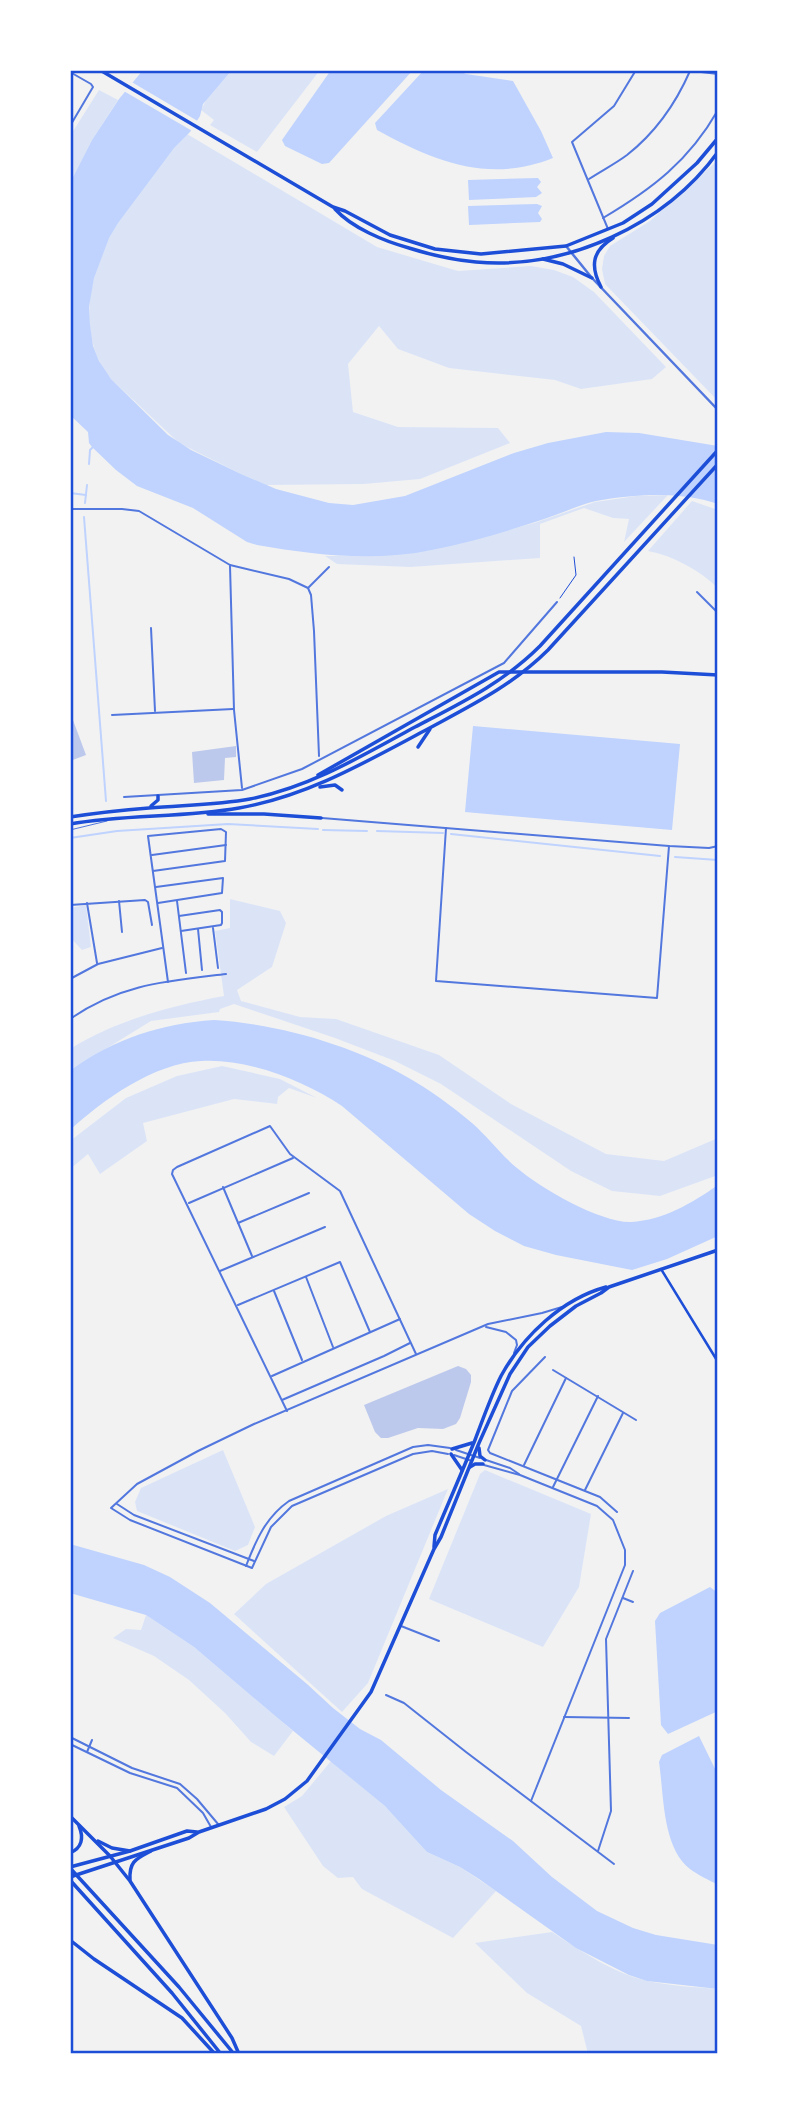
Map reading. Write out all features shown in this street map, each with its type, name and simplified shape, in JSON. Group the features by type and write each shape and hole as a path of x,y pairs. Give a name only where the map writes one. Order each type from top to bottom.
{"main road":[{"path":"100,70 333,207 390,234 435,249 481,254 566,246 608,230 628,220 659,198 697,163 718,138"},
{"path":"601,287 594,274 595,260 605,244 652,216 691,182 718,152"},
{"path":"333,207 342,217 389,242 437,256 477,262 516,262 540,258 569,252 621,233"},
{"path":"540,258 563,264 593,278"},
{"path":"70,817 214,804 270,794 307,782 363,755 493,685 524,662 558,627 718,450"},
{"path":"192,814 272,801 311,788 366,762 512,682 530,668 566,631 718,464"},
{"path":"307,782 499,671 718,675"},
{"path":"418,747 431,727"},
{"path":"311,788 335,785 341,790"},
{"path":"150,808 158,800 158,796"},
{"path":"70,824 192,814 264,814 321,818"},
{"path":"468,1469 484,1462 478,1453 477,1442 496,1387 513,1357 544,1323 564,1306 586,1294 718,1250"},
{"path":"661,1269 718,1362"},
{"path":"433,1549 435,1535 462,1470 503,1385 528,1347 563,1315 609,1287"},
{"path":"462,1470 451,1451 477,1442"},
{"path":"221,2054 172,1993 70,1878 267,1809 285,1799 307,1781 371,1692 433,1549 441,1537 470,1458"},
{"path":"70,1815 130,1881 232,2038 237,2054"},
{"path":"70,1853 77,1849 82,1840 78,1824"},
{"path":"199,1832 187,1832 70,1867 237,2054"},
{"path":"93,1838 113,1848 130,1851"},
{"path":"130,1881 129,1870 132,1864 151,1851"},
{"path":"70,1940 182,2018 215,2054"}],"street":[{"path":"608,230 572,142 614,106 636,70"},
{"path":"684,70 718,74"},
{"path":"588,180 628,154 658,125 682,89 690,71"},
{"path":"70,72 93,87 70,125"},
{"path":"603,218 673,170 694,147 718,110"},
{"path":"566,246 601,287 718,410"},
{"path":"70,509 139,511 230,565 289,579 308,588 314,631 319,759"},
{"path":"230,565 234,709 242,790"},
{"path":"308,588 328,567"},
{"path":"697,592 718,613"},
{"path":"124,797 242,790 302,769 504,663 557,601"},
{"path":"151,628 155,712"},
{"path":"112,715 234,709"},
{"path":"321,818 669,846 718,846"},
{"path":"446,828 436,981 656,999 669,846"},
{"path":"153,871 225,861 226,832 148,836 168,982"},
{"path":"151,855 226,845"},
{"path":"155,887 223,878 222,893 157,903"},
{"path":"119,900 122,932"},
{"path":"70,905 119,900 146,901 152,925"},
{"path":"177,900 186,972"},
{"path":"88,903 98,964"},
{"path":"179,916 220,910 222,912 220,925 181,932"},
{"path":"212,927 218,968"},
{"path":"198,929 202,970"},
{"path":"70,978 98,964 163,948"},
{"path":"70,1019 111,995 137,987 226,974"},
{"path":"286,1411 174,1178 173,1170 177,1167 221,1146 270,1126 285,1149 340,1191 417,1355"},
{"path":"188,1203 294,1157"},
{"path":"223,1187 253,1257"},
{"path":"238,1223 309,1193"},
{"path":"220,1271 325,1227"},
{"path":"237,1305 340,1262 370,1332"},
{"path":"306,1276 334,1348"},
{"path":"273,1290 302,1362"},
{"path":"470,1458 451,1451 413,1454 292,1506 271,1527 252,1568 130,1520 111,1508 137,1484 225,1438 488,1324 564,1306"},
{"path":"271,1376 400,1319"},
{"path":"485,1327 506,1332 516,1340 513,1357"},
{"path":"282,1400 411,1342"},
{"path":"545,1357 512,1391 488,1448 490,1453 600,1497 617,1511"},
{"path":"553,1370 636,1420"},
{"path":"523,1466 566,1378"},
{"path":"553,1488 598,1396"},
{"path":"584,1491 623,1412"},
{"path":"246,1566 254,1544 276,1510 289,1501 413,1447 428,1445 451,1451 597,1506 613,1520 626,1555 625,1565 531,1801"},
{"path":"117,1503 134,1515 255,1562"},
{"path":"598,1851 611,1811 606,1639 633,1571"},
{"path":"622,1598 633,1602"},
{"path":"401,1626 439,1641"},
{"path":"386,1695 404,1703 614,1864"},
{"path":"564,1717 629,1718"},
{"path":"70,1737 132,1768 180,1784 219,1825"},
{"path":"86,1753 92,1740"},
{"path":"70,1744 130,1773 177,1788 203,1813 212,1828"},
{"path":"130,1773 132,1768"}],"lane":[{"path":"70,830 109,820"}],"path":[{"path":"557,601 576,575 574,557"}],"shaded area":[{"path":"232,70 320,70 257,152 210,125 214,120 201,110 206,100"},
{"path":"99,90 118,100 92,140 70,183 70,136"},
{"path":"187,134 377,247 458,271 531,266 573,277 594,292 666,367 652,379 581,389 555,380 449,368 398,349 379,326 348,364 353,412 398,427 498,428 510,443 420,479 364,484 266,485 241,474 179,443 111,379 94,346 90,328 91,291 101,254 109,237 160,164"},
{"path":"718,160 718,401 605,284 602,269 604,256 610,246 650,221"},
{"path":"668,495 624,542 629,519 613,518 584,508 540,524 540,558 410,567 337,564 325,556 378,556 432,550 534,523 595,502"},
{"path":"692,501 718,510 718,588 686,565 648,551"},
{"path":"230,899 280,911 286,923 272,967 237,990 241,1001 300,1017 336,1019 439,1055 511,1104 606,1154 664,1161 718,1138 718,1175 660,1196 612,1191 571,1171 441,1084 395,1061 234,1004 220,1009 219,1012 151,1021 70,1071 70,1049 106,1030 144,1015 224,996 215,931 230,928"},
{"path":"86,905 91,947 82,950 70,937 70,908"},
{"path":"222,1066 280,1079 317,1098 289,1088 278,1097 277,1104 234,1099 143,1123 147,1141 100,1174 88,1154 70,1169 70,1141 126,1098 177,1076"},
{"path":"223,1450 255,1527 248,1545 235,1551 137,1511 135,1502 141,1488"},
{"path":"485,1470 591,1514 579,1587 543,1647 429,1599 480,1474"},
{"path":"448,1489 368,1683 342,1712 234,1614 266,1584 386,1516"},
{"path":"146,1615 194,1647 293,1731 274,1756 251,1742 225,1713 189,1680 154,1656 113,1638 126,1629 141,1630"},
{"path":"331,1761 396,1815 427,1852 460,1867 496,1891 453,1938 362,1889 353,1877 338,1878 323,1866 284,1807 302,1796"},
{"path":"552,1932 622,1973 665,1984 718,1989 718,2054 588,2054 581,2026 527,1993 475,1943"}],"water":[{"path":"143,70 232,70 203,104 200,116 190,132 174,148 118,223 109,238 94,278 89,307 90,325 93,346 99,361 111,379 168,435 191,450 276,489 329,503 353,505 405,496 514,453 548,443 606,432 639,433 718,446 718,504 673,495 642,495 596,501 543,520 445,547 388,556 344,556 301,552 247,542 193,508 137,486 92,447 88,432 70,415 70,183 92,140 119,99"},
{"path":"331,70 413,70 329,163 322,164 285,146 282,140"},
{"path":"424,70 456,70 513,81 553,158 529,166 484,169 419,151 377,130 375,123"},
{"path":"538,178 541,182 537,187 542,193 536,197 469,200 468,180"},
{"path":"468,206 542,206 538,213 542,219 540,222 469,225"},
{"path":"473,726 680,744 672,830 465,812"},
{"path":"214,1020 289,1031 339,1046 386,1066 424,1087 457,1110 527,1176 571,1203 604,1217 631,1222 655,1218 688,1204 718,1185 718,1236 667,1259 632,1270 524,1246 469,1214 342,1106 293,1080 237,1063 201,1061 165,1068 130,1085 70,1130 71,1070 105,1049 139,1034 175,1025"},
{"path":"70,1544 144,1565 170,1577 210,1603 333,1708 360,1729 381,1740 441,1790 513,1841 552,1877 597,1911 633,1928 656,1935 718,1945 718,1989 647,1981 629,1975 576,1948 479,1879 427,1852 385,1806 194,1647 146,1615 70,1593"},
{"path":"710,1587 718,1593 718,1711 668,1734 661,1725 655,1621 660,1613"},
{"path":"699,1736 718,1775 718,1885 690,1869 681,1859 669,1834 664,1805 659,1762 662,1755"}],"pier":[{"path":"130,81 201,123 194,132 122,90"}],"building":[{"path":"70,712 86,755 70,761"},
{"path":"236,746 236,757 225,758 224,780 194,783 192,752"},
{"path":"458,1366 471,1375 471,1382 456,1424 443,1429 418,1428 388,1438 381,1438 375,1432 364,1405"}],"waterway":[{"path":"89,464 90,450 94,446"},
{"path":"85,503 87,485"},
{"path":"70,493 86,495"},
{"path":"84,517 106,801"},
{"path":"70,838 117,831 228,824 318,829"},
{"path":"323,830 367,831"},
{"path":"377,831 443,833"},
{"path":"451,834 660,856"},
{"path":"675,857 718,860"}]}
